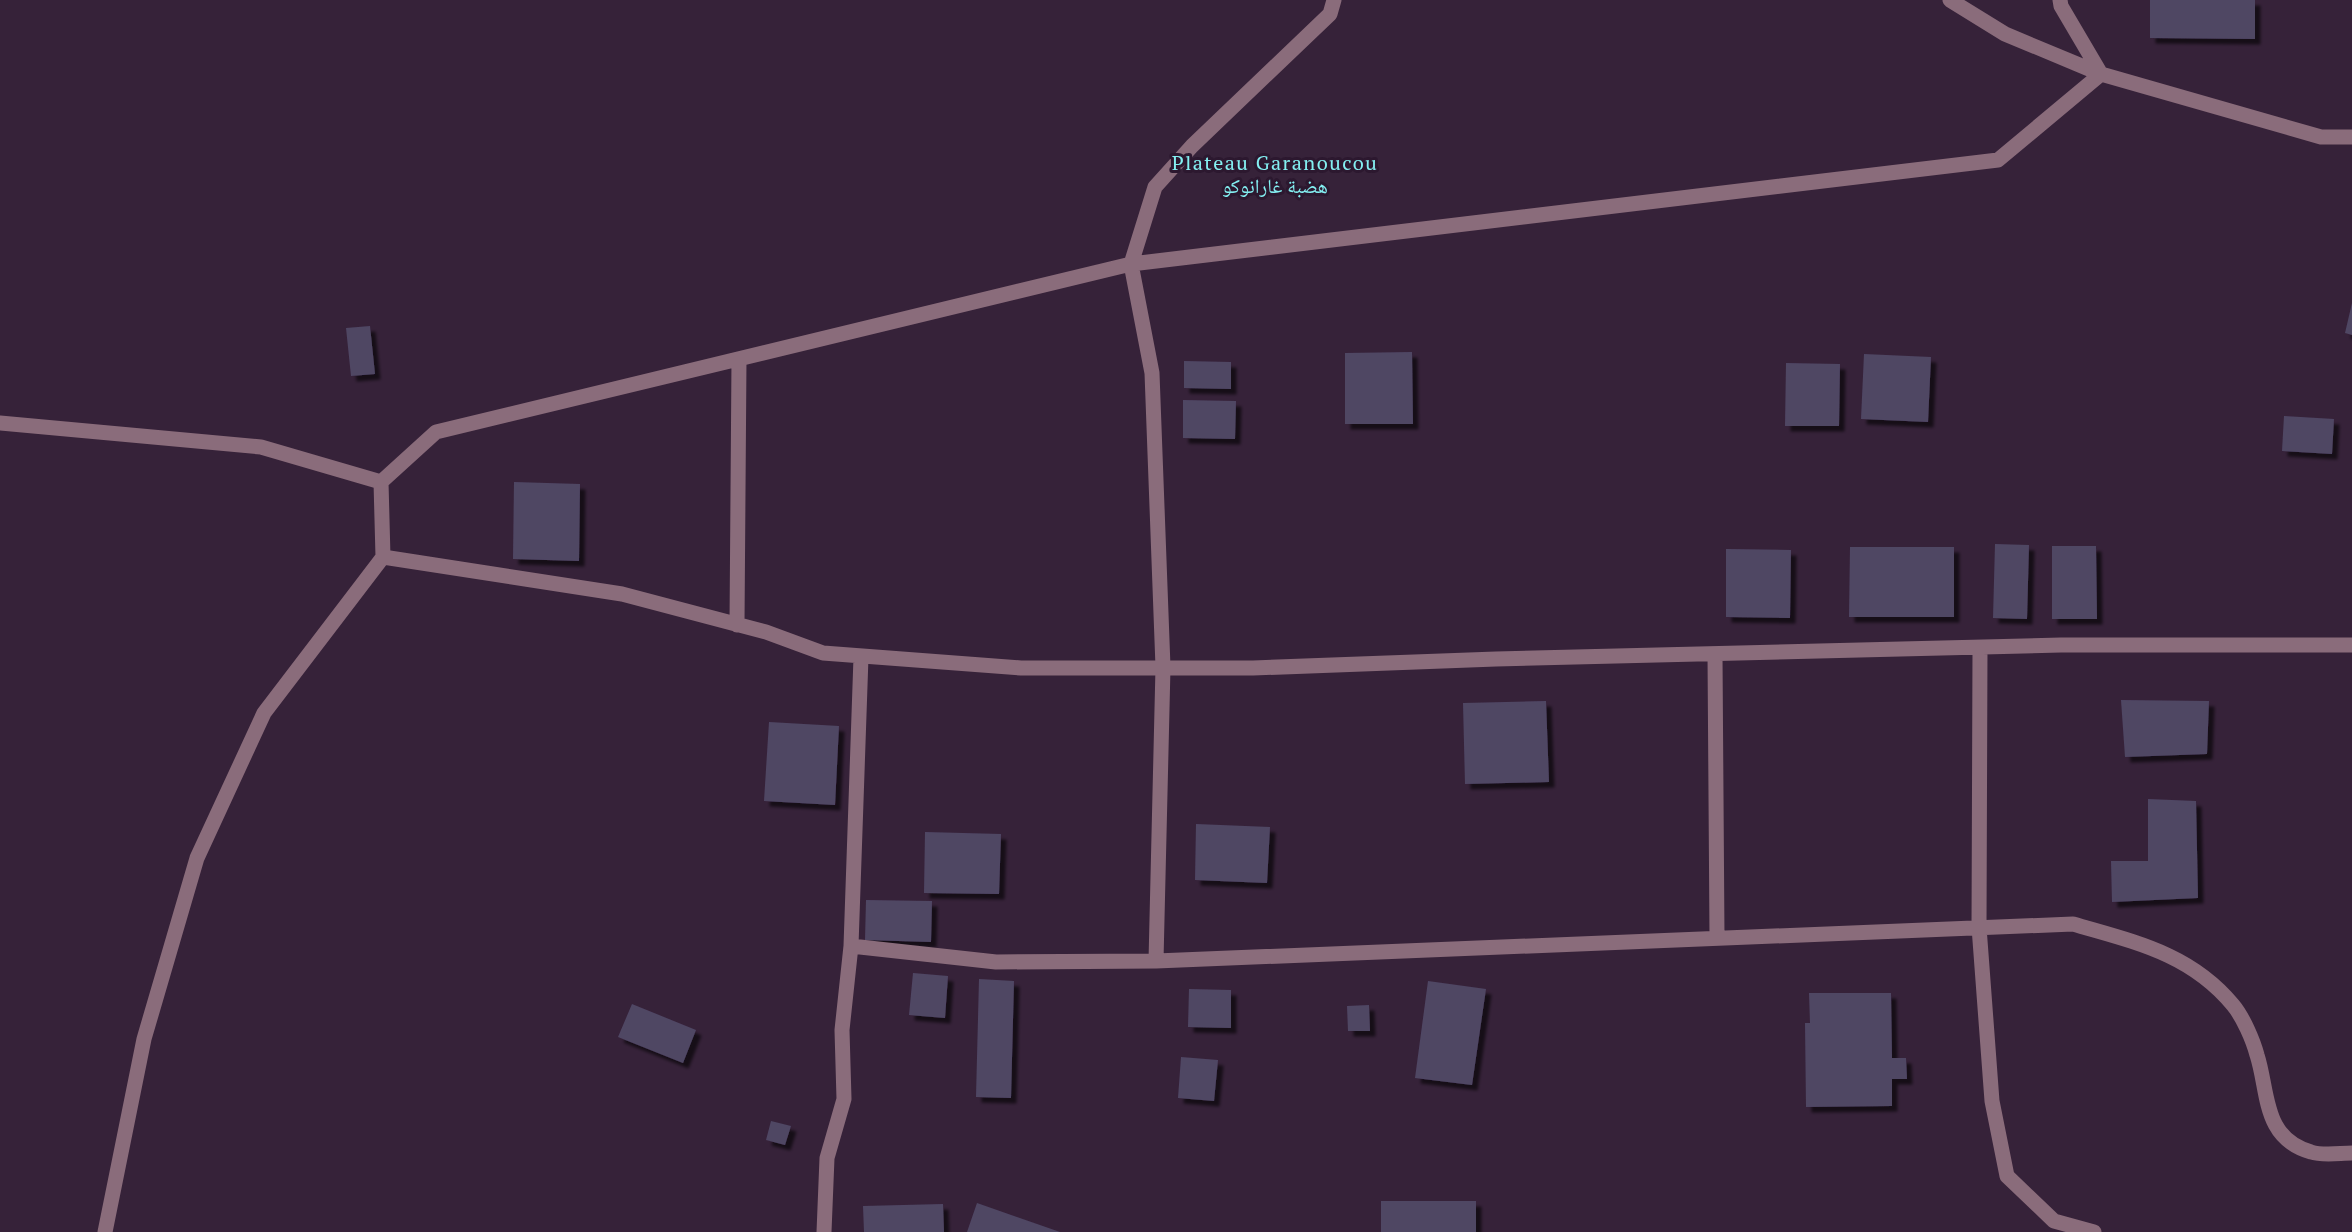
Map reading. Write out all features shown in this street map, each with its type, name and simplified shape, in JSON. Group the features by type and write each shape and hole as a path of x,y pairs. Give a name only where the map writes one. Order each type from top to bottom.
{"street":[{"path":"1156,961 1163,668 1152,373 1131,264 1155,187 1192,146 1330,14 1334,0"},
{"path":"1950,0 2005,34 2101,74 2321,137 2352,137"},
{"path":"2060,0 2061,6 2101,74"},
{"path":"105,1232 144,1040 197,858 264,713 383,557 381,482 436,432 1131,264 1998,160 2101,74"},
{"path":"737,625 739,359"},
{"path":"0,423 261,447 381,482"},
{"path":"383,557 622,594 737,625 823,653 1021,668 1253,668 1496,659 1980,648 2352,645"},
{"path":"1980,648 1979,927 1992,1101 2007,1176 2054,1221 2094,1232"},
{"path":"1715,655 1717,937"},
{"path":"824,1232 827,1158 844,1099 842,1030 851,946 861,657"},
{"path":"851,946 996,962 1156,961 2073,924 2163,951 2191,968 2234,1006 2257,1054 2264,1094 2277,1128 2292,1144 2312,1153 2352,1153"}],"building":[{"path":"2150,0 2255,0 2255,39 2150,38"},
{"path":"2352,303 2352,335 2345,333"},
{"path":"370,326 375,374 351,376 346,328"},
{"path":"1412,352 1413,424 1345,424 1345,353"},
{"path":"1864,354 1931,357 1928,422 1861,419"},
{"path":"1184,361 1231,362 1231,389 1184,388"},
{"path":"1786,363 1840,364 1839,426 1785,426"},
{"path":"1183,400 1236,401 1235,439 1183,438"},
{"path":"2284,416 2334,419 2332,454 2282,451"},
{"path":"514,482 580,484 579,561 513,559"},
{"path":"1995,544 2029,545 2027,619 1993,618"},
{"path":"2052,546 2096,546 2097,619 2052,619"},
{"path":"1850,547 1954,547 1954,617 1849,617"},
{"path":"1726,549 1791,550 1790,618 1726,617"},
{"path":"2121,700 2209,701 2207,754 2125,757"},
{"path":"1546,701 1549,782 1465,784 1463,703"},
{"path":"769,722 839,726 835,805 764,801"},
{"path":"2148,799 2196,801 2198,898 2112,902 2111,861 2148,861"},
{"path":"1196,824 1270,827 1267,883 1195,880"},
{"path":"925,832 1001,834 999,894 924,893"},
{"path":"866,900 932,901 931,942 865,940"},
{"path":"913,973 948,976 945,1018 909,1015"},
{"path":"979,979 1014,981 1011,1098 976,1097"},
{"path":"1428,981 1486,989 1472,1085 1415,1078"},
{"path":"1189,989 1231,990 1231,1028 1188,1027"},
{"path":"1809,993 1891,993 1892,1058 1906,1058 1907,1079 1892,1079 1892,1106 1806,1107 1805,1023 1810,1023"},
{"path":"632,1004 696,1030 683,1063 618,1037"},
{"path":"1369,1005 1370,1031 1348,1031 1347,1006"},
{"path":"1181,1057 1218,1060 1214,1101 1178,1098"},
{"path":"771,1121 791,1126 785,1145 766,1140"},
{"path":"1381,1201 1476,1201 1476,1232 1381,1232"},
{"path":"977,1203 1060,1232 967,1232"},
{"path":"943,1204 944,1232 864,1232 863,1206"}],"district":[{"name":"Plateau Garanoucou هضبة غارانوكو","path":"1275,174"}]}
